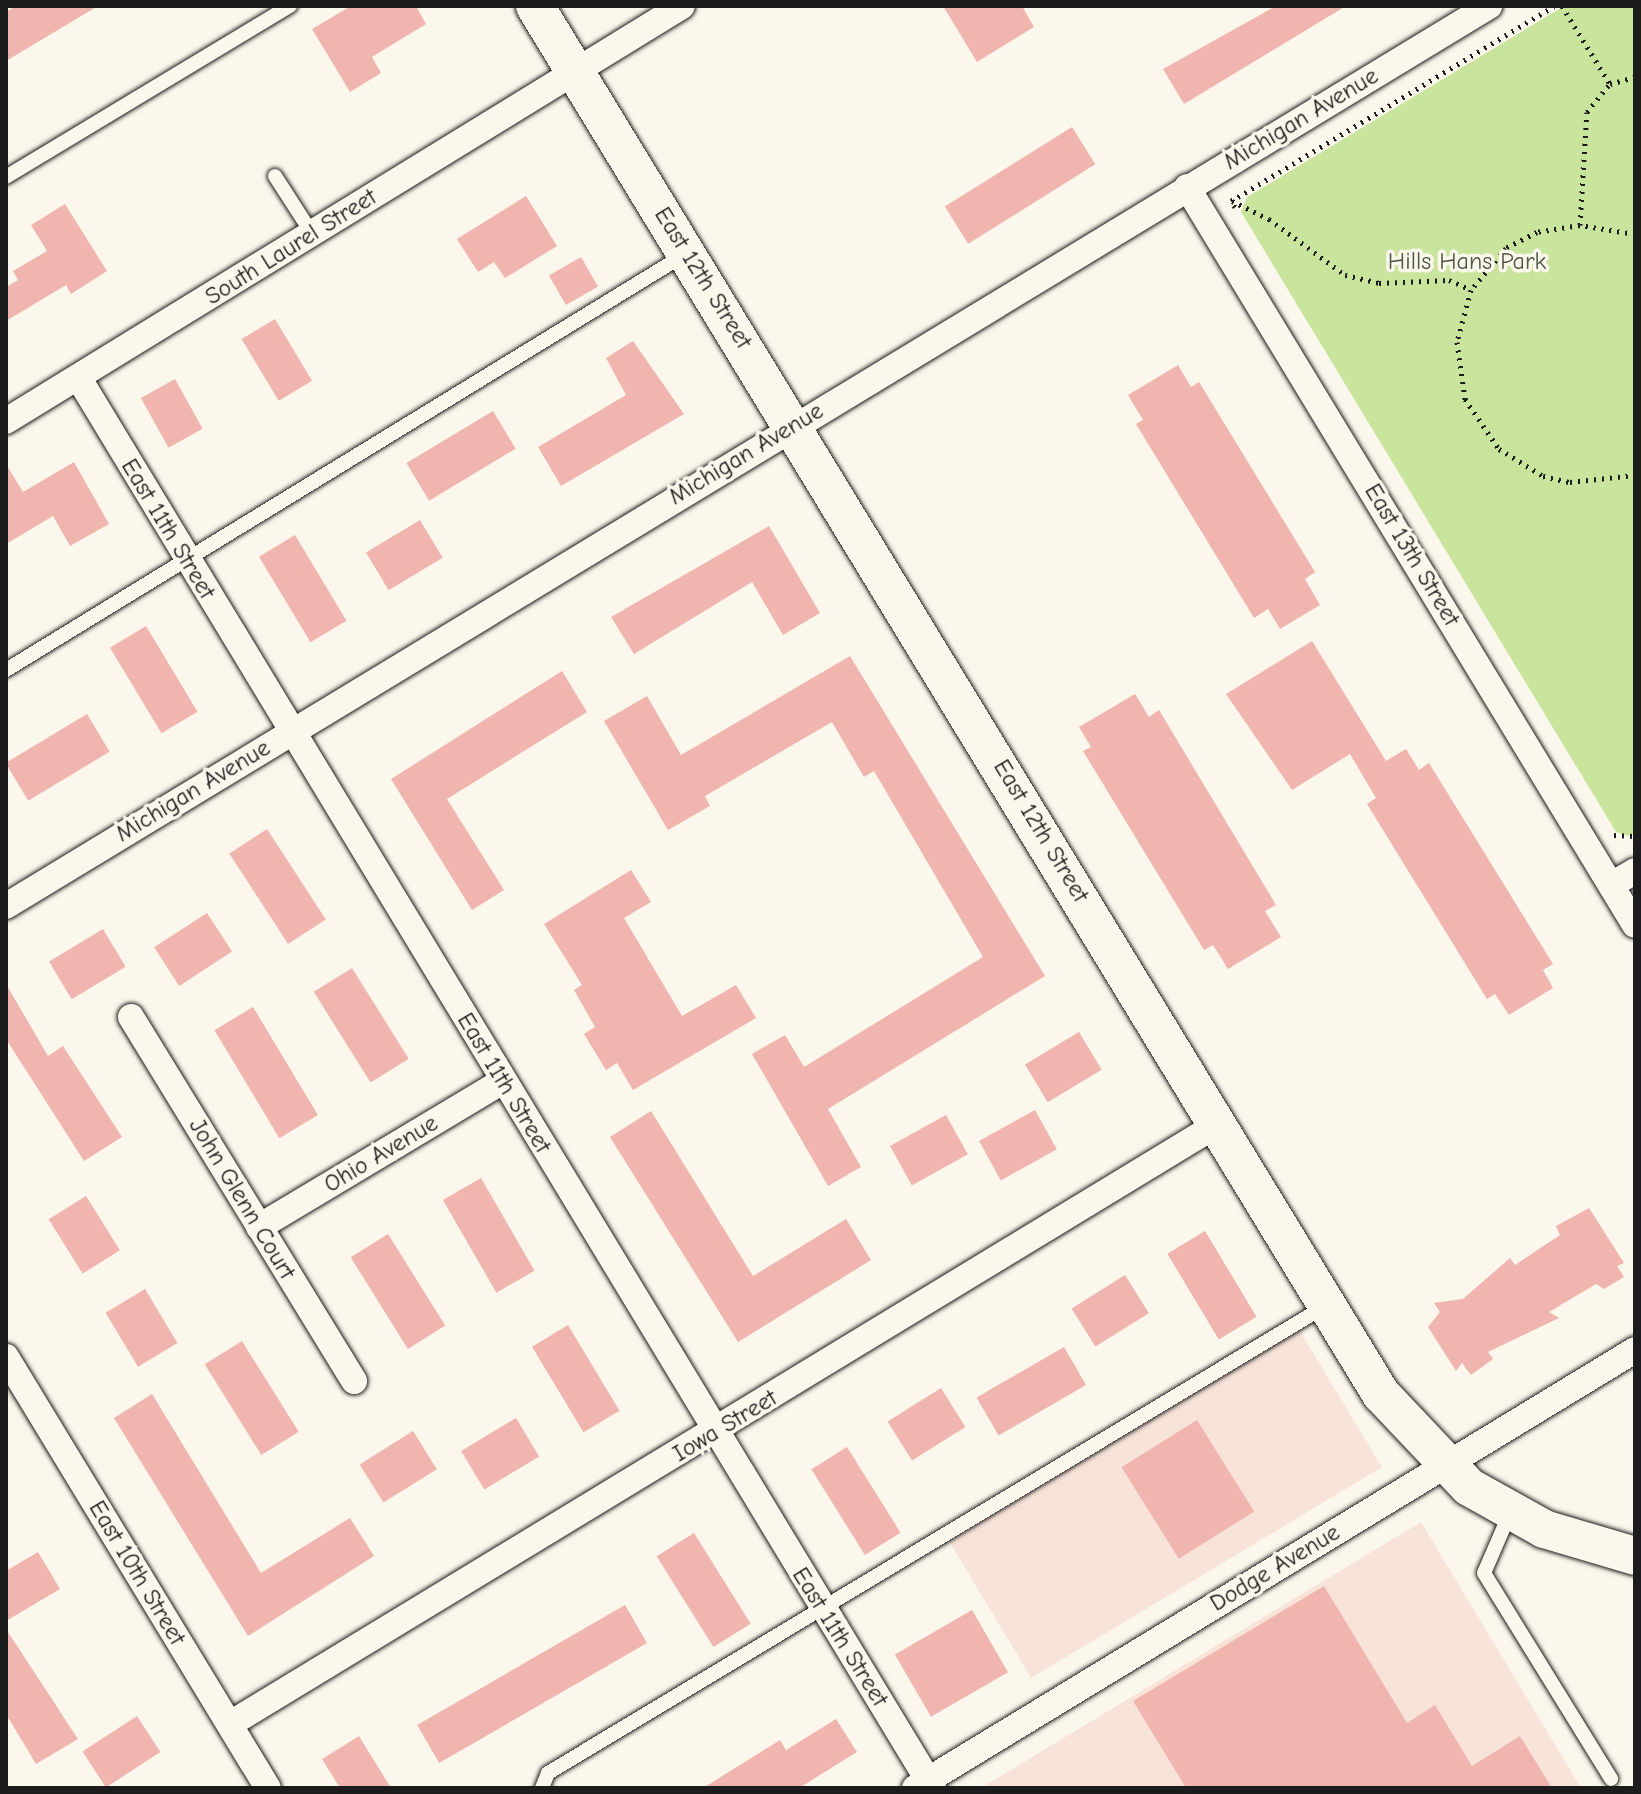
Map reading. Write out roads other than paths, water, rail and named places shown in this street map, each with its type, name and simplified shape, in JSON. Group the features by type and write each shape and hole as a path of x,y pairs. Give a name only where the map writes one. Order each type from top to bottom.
{"street":[{"name":"East 12th Street","path":"535,6 795,424 1218,1124 1324,1307 1381,1394 1445,1465 1510,1513 1635,1556"},
{"name":"South Laurel Street","path":"6,421 682,6"},
{"name":"Michigan Avenue","path":"6,906 795,424 1489,6"},
{"name":"East 13th Street","path":"1187,187 1635,925"},
{"name":"East 11th Street","path":"78,377 926,1785"},
{"path":"1611,885 1635,871"},
{"name":"John Glenn Court","path":"131,1017 354,1381"},
{"name":"Ohio Avenue","path":"259,1227 503,1081"},
{"name":"Iowa Street","path":"230,1724 1218,1124"},
{"name":"Dodge Avenue","path":"926,1785 1635,1350"},
{"name":"East 10th Street","path":"6,1357 268,1788"}],"lane":[{"path":"6,177 290,6"},
{"path":"275,176 313,235"},
{"path":"6,670 688,253"},
{"path":"542,1788 548,1773 1324,1307"},
{"path":"1510,1513 1484,1573 1611,1779"}],"park label":[{"name":"Hills Hans Park","path":"1467,262"}]}
